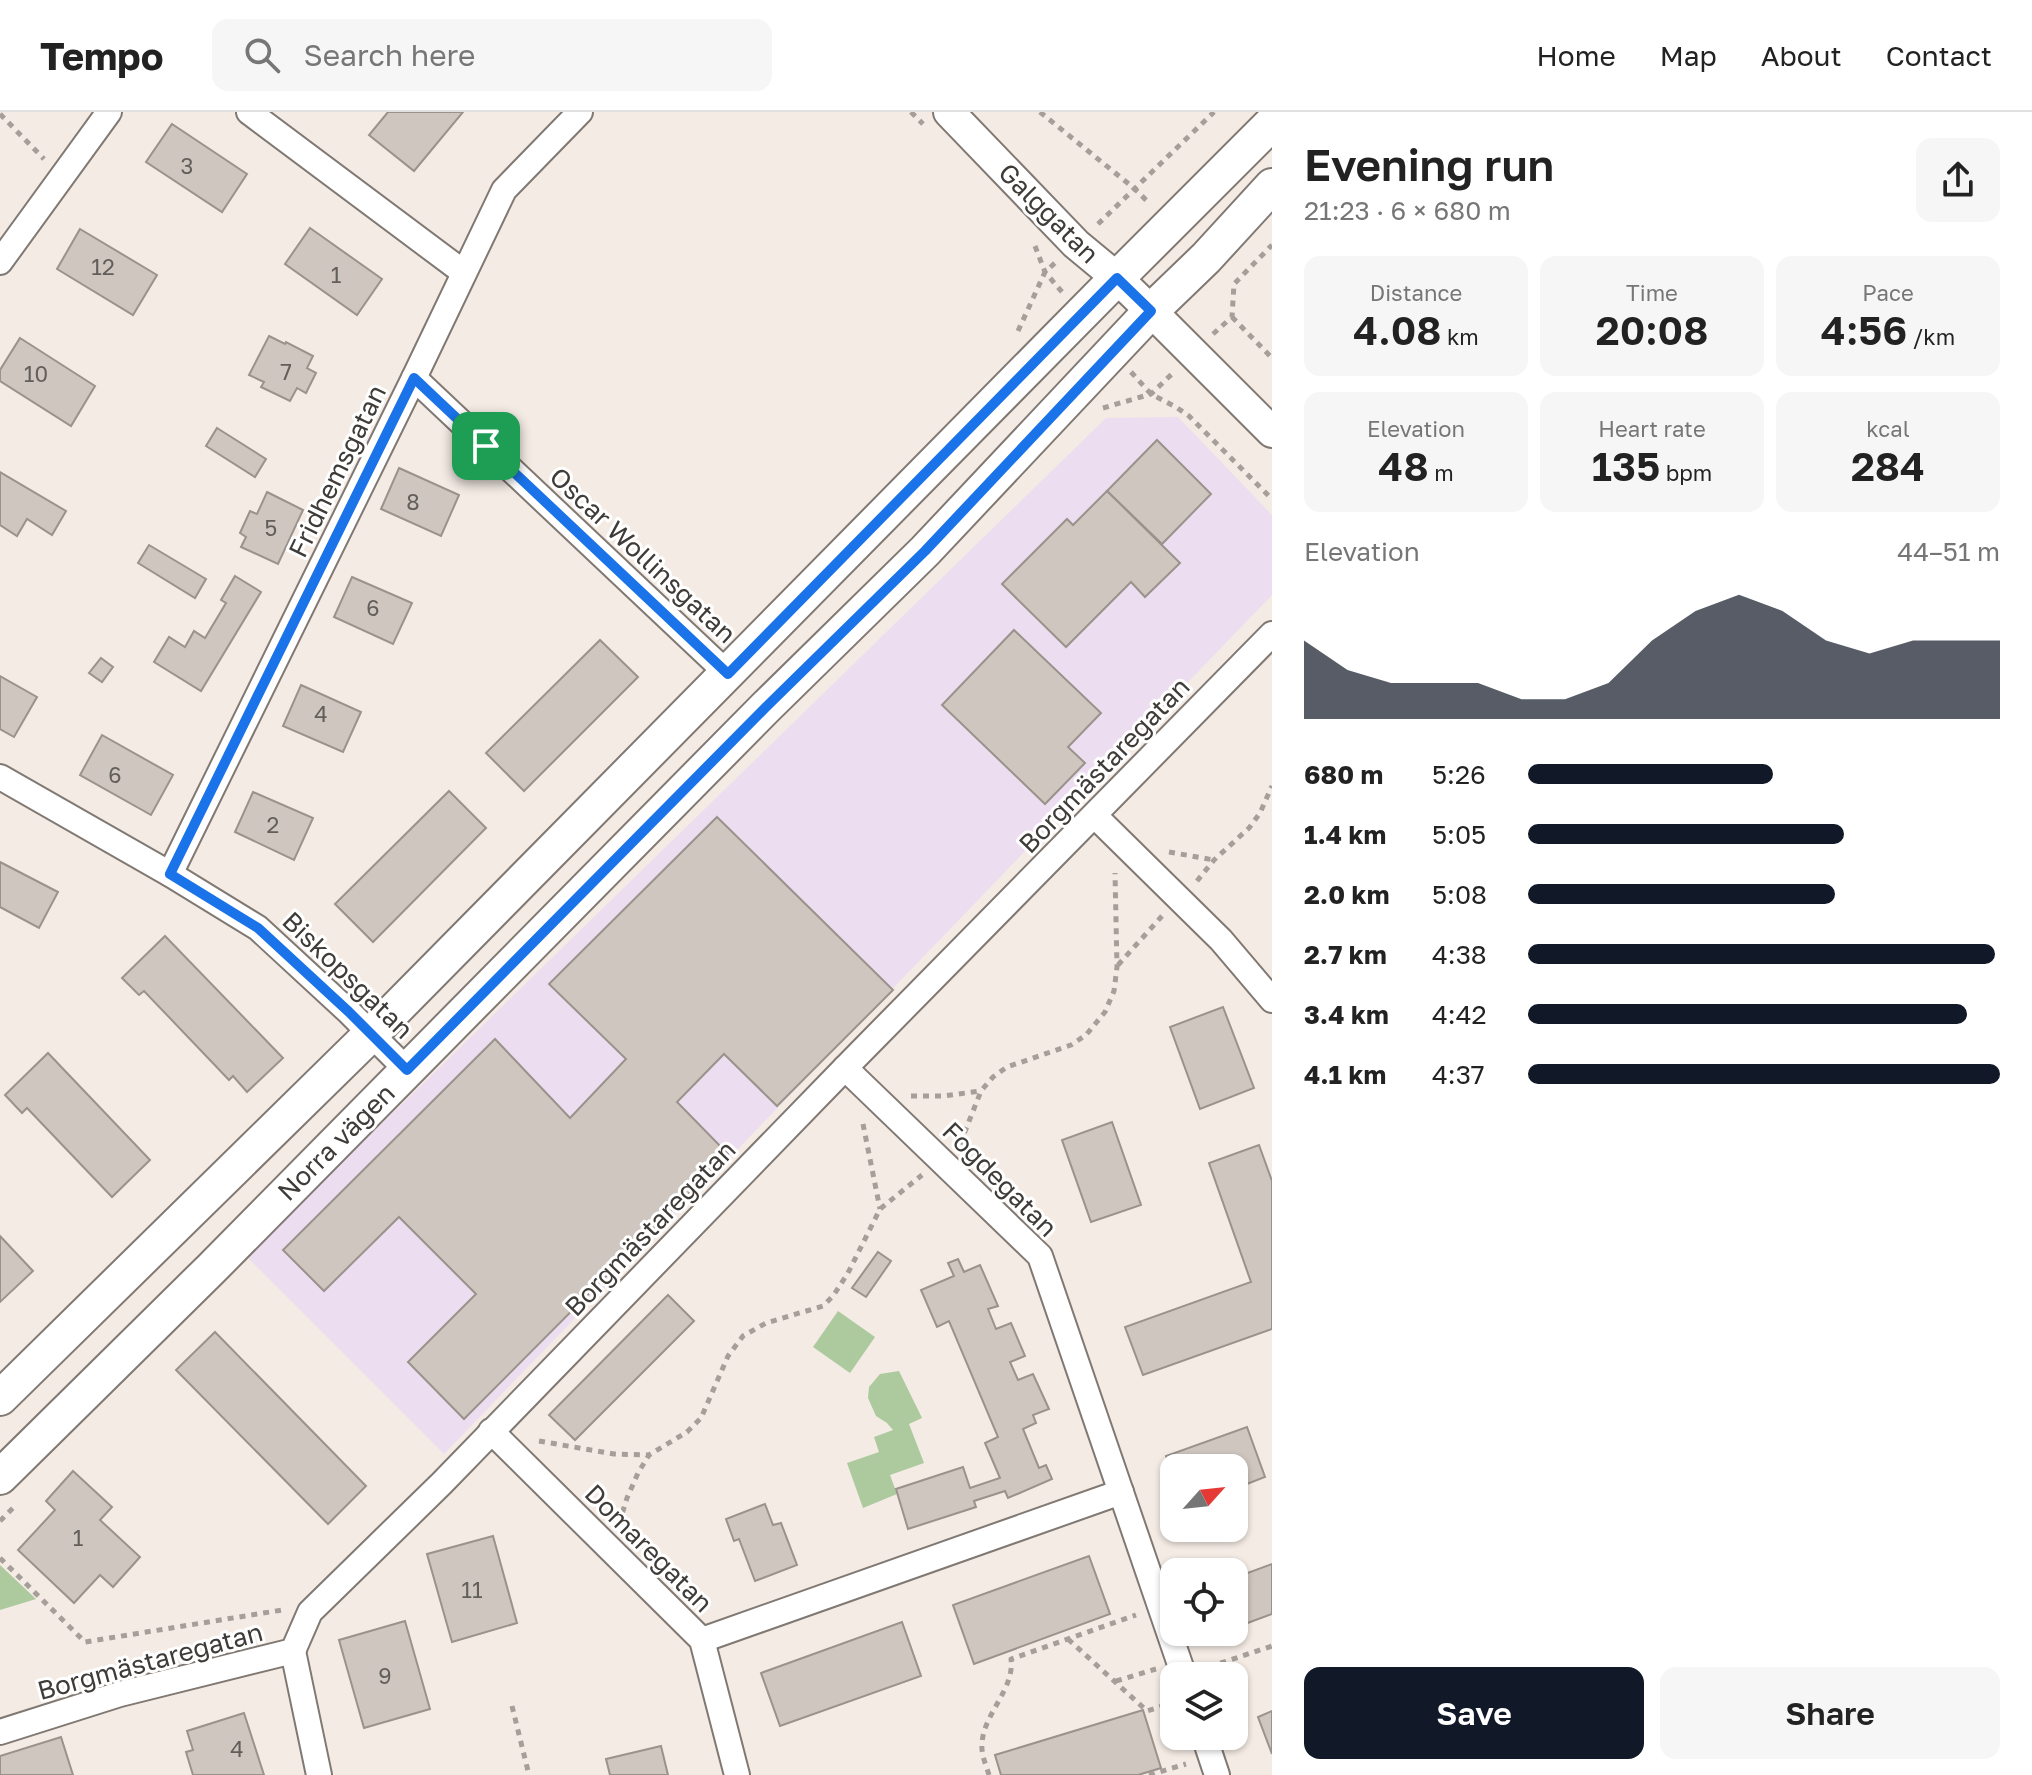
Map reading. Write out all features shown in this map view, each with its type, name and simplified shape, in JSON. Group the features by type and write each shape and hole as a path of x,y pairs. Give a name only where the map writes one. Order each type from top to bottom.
{"main road":[{"name":"Norra vägen","path":"0,1398 371,1034 1272,123"},
{"name":"Norra vägen","path":"0,1477 925,551 1272,186"}],"street":[{"path":"0,262 109,112"},
{"path":"249,112 463,272"},
{"name":"Fridhemsgatan","path":"170,874 504,190 580,112"},
{"name":"Galggatan","path":"949,112 1076,244 1117,278 1272,432"},
{"name":"Oscar Wollinsgatan","path":"414,378 728,674"},
{"name":"Borgmästaregatan","path":"0,1732 120,1694 293,1651 310,1612 442,1483 1272,634"},
{"name":"Biskopsgatan","path":"0,777 258,928 407,1070"},
{"path":"1095,816 1221,940 1272,1000"},
{"name":"Fogdegatan","path":"845,1068 1040,1256 1179,1662"},
{"name":"Domaregatan","path":"491,1431 702,1640 737,1775"},
{"path":"702,1640 1121,1492"},
{"path":"293,1651 319,1775"},
{"path":"1209,1750 1217,1775"}],"path":[{"path":"1040,112 1135,189 1214,112"},
{"path":"0,114 62,176"},
{"path":"1272,245 1234,284 1232,317 1272,358"},
{"path":"1151,394 1189,416 1272,499"},
{"path":"1191,888 1214,860 1249,828 1260,813 1272,786"},
{"path":"1168,852 1214,860"},
{"path":"958,1148 981,1091 993,1077 1007,1067 1071,1045 1086,1035 1105,1012 1114,991 1117,967 1115,864"},
{"path":"1117,967 1165,912"},
{"path":"903,1096 944,1096 981,1091"},
{"path":"863,1123 880,1209"},
{"path":"615,1537 627,1498 649,1455 687,1432 701,1418 728,1356 743,1336 766,1323 823,1306 848,1273 880,1209 925,1173"},
{"path":"531,1439 614,1454 649,1455"},
{"path":"0,1558 85,1642 287,1609 310,1612"},
{"path":"989,1775 982,1739 1011,1676 1011,1659 1141,1613"},
{"path":"1068,1639 1147,1711 1160,1707"},
{"path":"1225,1662 1272,1646"},
{"path":"1115,1682 1160,1668"},
{"path":"512,1706 529,1775"},
{"path":"1149,1775 1192,1762"}],"shaded area":[{"path":"1178,417 1272,515 1272,595 444,1454 246,1256 1106,418"}],"green space":[{"path":"838,1311 875,1337 850,1373 813,1347"},
{"path":"899,1371 922,1418 909,1424 924,1463 890,1475 897,1494 863,1508 847,1463 879,1452 874,1437 893,1430 876,1416 868,1398 869,1387 880,1374"},
{"path":"0,1565 36,1599 0,1610"}],"building":[{"path":"388,112 463,112 414,171 369,135"},
{"path":"172,124 247,174 222,212 146,162"},
{"path":"310,228 382,279 357,315 285,264"},
{"path":"80,229 157,275 133,315 57,269"},
{"path":"269,336 313,356 307,368 316,373 306,393 297,388 290,401 261,387 264,382 249,375"},
{"path":"20,338 95,386 71,426 0,381 0,370"},
{"path":"217,428 266,459 255,477 206,446"},
{"path":"1157,440 1211,494 1162,544 1107,491"},
{"path":"399,468 459,495 441,536 381,509"},
{"path":"0,472 66,511 52,535 27,519 17,536 0,525"},
{"path":"1107,491 1180,563 1145,597 1131,582 1066,647 1002,584 1067,519 1073,525"},
{"path":"267,492 303,510 278,564 241,547 246,537 240,533 250,511 257,514"},
{"path":"149,545 206,579 195,598 138,563"},
{"path":"235,576 261,592 201,691 154,662 169,637 185,647 194,631 205,638 226,603 221,600"},
{"path":"352,577 412,603 393,644 334,617"},
{"path":"1014,630 1101,713 1068,747 1085,763 1045,804 942,705"},
{"path":"600,640 638,677 524,791 486,753"},
{"path":"101,658 113,667 102,682 89,673"},
{"path":"0,676 37,697 14,737 0,729"},
{"path":"301,685 361,712 343,752 283,726"},
{"path":"102,735 173,775 151,815 80,775"},
{"path":"449,791 486,828 373,942 335,904"},
{"path":"253,792 313,818 294,860 235,832"},
{"path":"717,817 893,990 777,1106 724,1054 677,1102 728,1154 464,1419 408,1362 476,1294 399,1217 324,1291 283,1250 495,1039 570,1118 626,1059 549,984"},
{"path":"0,862 58,892 39,928 0,907"},
{"path":"165,936 283,1058 247,1092 233,1076 229,1080 144,991 139,995 122,978"},
{"path":"1223,1007 1254,1088 1200,1109 1170,1027"},
{"path":"48,1053 150,1160 112,1197 27,1108 22,1113 5,1095"},
{"path":"1112,1122 1141,1205 1091,1222 1062,1140"},
{"path":"1259,1145 1272,1181 1272,1329 1143,1375 1125,1327 1251,1282 1209,1163"},
{"path":"0,1236 33,1271 0,1302"},
{"path":"878,1252 891,1261 866,1297 852,1288"},
{"path":"958,1259 964,1272 980,1265 998,1306 988,1309 996,1329 1011,1323 1025,1356 1010,1362 1018,1380 1033,1374 1049,1409 1033,1415 1036,1423 1023,1429 1039,1468 1046,1465 1052,1479 1008,1498 1005,1491 974,1501 976,1507 908,1529 896,1489 963,1467 970,1488 1000,1478 985,1443 998,1437 949,1321 937,1327 921,1290 954,1276 948,1263"},
{"path":"668,1295 694,1321 575,1440 549,1415"},
{"path":"215,1332 366,1486 328,1524 176,1370"},
{"path":"1247,1427 1265,1477 1248,1484 1248,1454 1172,1454"},
{"path":"73,1471 112,1507 100,1520 140,1557 113,1587 100,1575 74,1603 18,1550 55,1510 46,1501"},
{"path":"765,1504 773,1525 781,1523 797,1565 755,1581 739,1539 734,1541 726,1519"},
{"path":"493,1536 517,1623 452,1642 427,1554"},
{"path":"1089,1556 1110,1614 974,1664 953,1605"},
{"path":"1272,1564 1272,1614 1248,1623 1248,1573"},
{"path":"405,1621 430,1709 364,1728 339,1640"},
{"path":"902,1622 921,1676 780,1726 761,1673"},
{"path":"1143,1710 1161,1768 1138,1775 1001,1775 995,1755"},
{"path":"1272,1711 1272,1754 1258,1717"},
{"path":"244,1713 264,1775 193,1775 186,1752 193,1750 187,1731"},
{"path":"61,1737 73,1775 0,1775 0,1756"},
{"path":"661,1746 668,1775 610,1775 606,1759"}],"route":[{"path":"1117,278 1151,311 925,551 407,1070 258,928 170,874 414,378 486,446 728,674 1117,278"}]}
